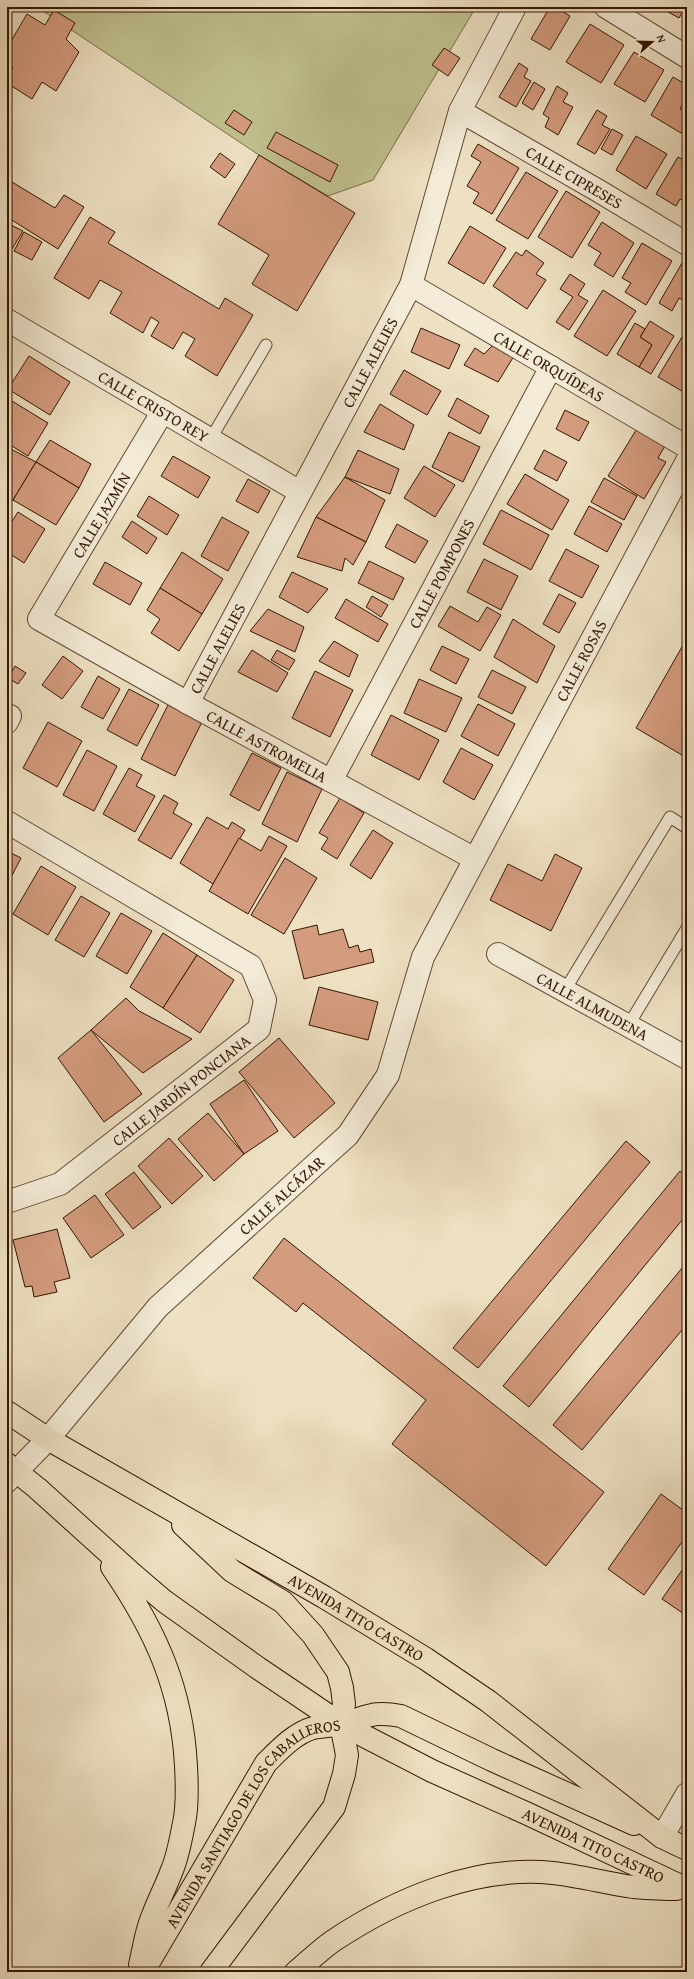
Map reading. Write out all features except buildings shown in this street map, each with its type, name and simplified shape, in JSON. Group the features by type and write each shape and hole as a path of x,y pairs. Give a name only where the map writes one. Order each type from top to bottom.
{"main road":[{"name":"AVENIDA TITO CASTRO","path":"7,1412 48,1439 330,1601 426,1659 488,1701 662,1837 687,1849"},
{"name":"AVENIDA TITO CASTRO","path":"10,1472 38,1488 95,1541 164,1601 258,1668 341,1724 432,1771 528,1814 687,1890"},
{"path":"167,1508 204,1547 232,1571 283,1602 313,1635 338,1672 344,1704 341,1724 371,1714 388,1713 401,1716 492,1760 662,1837"},
{"path":"95,1541 134,1599 155,1638 168,1670 185,1743 185,1822 173,1869 149,1926 139,1972"},
{"name":"AVENIDA SANTIAGO DE LOS CABALLEROS","path":"143,1972 266,1763 291,1740 312,1728 341,1724 347,1755 344,1774 334,1807 211,1972"},
{"path":"296,1972 332,1942 371,1917 439,1888 475,1879 512,1872 552,1873 634,1887 687,1890"}],"street":[{"name":"CALLE ALELIES","path":"188,703 410,285 460,111 515,7"},
{"path":"606,7 687,57"},
{"name":"CALLE CIPRESES","path":"460,111 687,244"},
{"name":"CALLE ORQUÍDEAS","path":"410,285 687,447"},
{"name":"CALLE CRISTO REY","path":"7,320 300,492"},
{"name":"CALLE POMPONES","path":"331,781 551,367"},
{"name":"CALLE JAZMÍN","path":"39,619 163,411"},
{"name":"CALLE ROSAS","path":"475,859 687,461"},
{"name":"CALLE ASTROMELIA","path":"39,619 188,703 475,859"},
{"name":"CALLE JARDÍN PONCIANA","path":"7,822 251,966 265,1000 259,1029 60,1184 7,1202"},
{"name":"CALLE ALCÁZAR","path":"10,1472 48,1439 158,1307 348,1135 388,1075 423,957 475,859"},
{"name":"CALLE ALMUDENA","path":"498,954 687,1058"},
{"path":"662,1837 686,1800"}],"lane":[{"path":"210,440 266,345"},
{"path":"564,990 670,817 687,828"},
{"path":"628,1026 687,928"}],"green space":[{"path":"37,7 476,7 373,180 328,196 259,155"}]}
